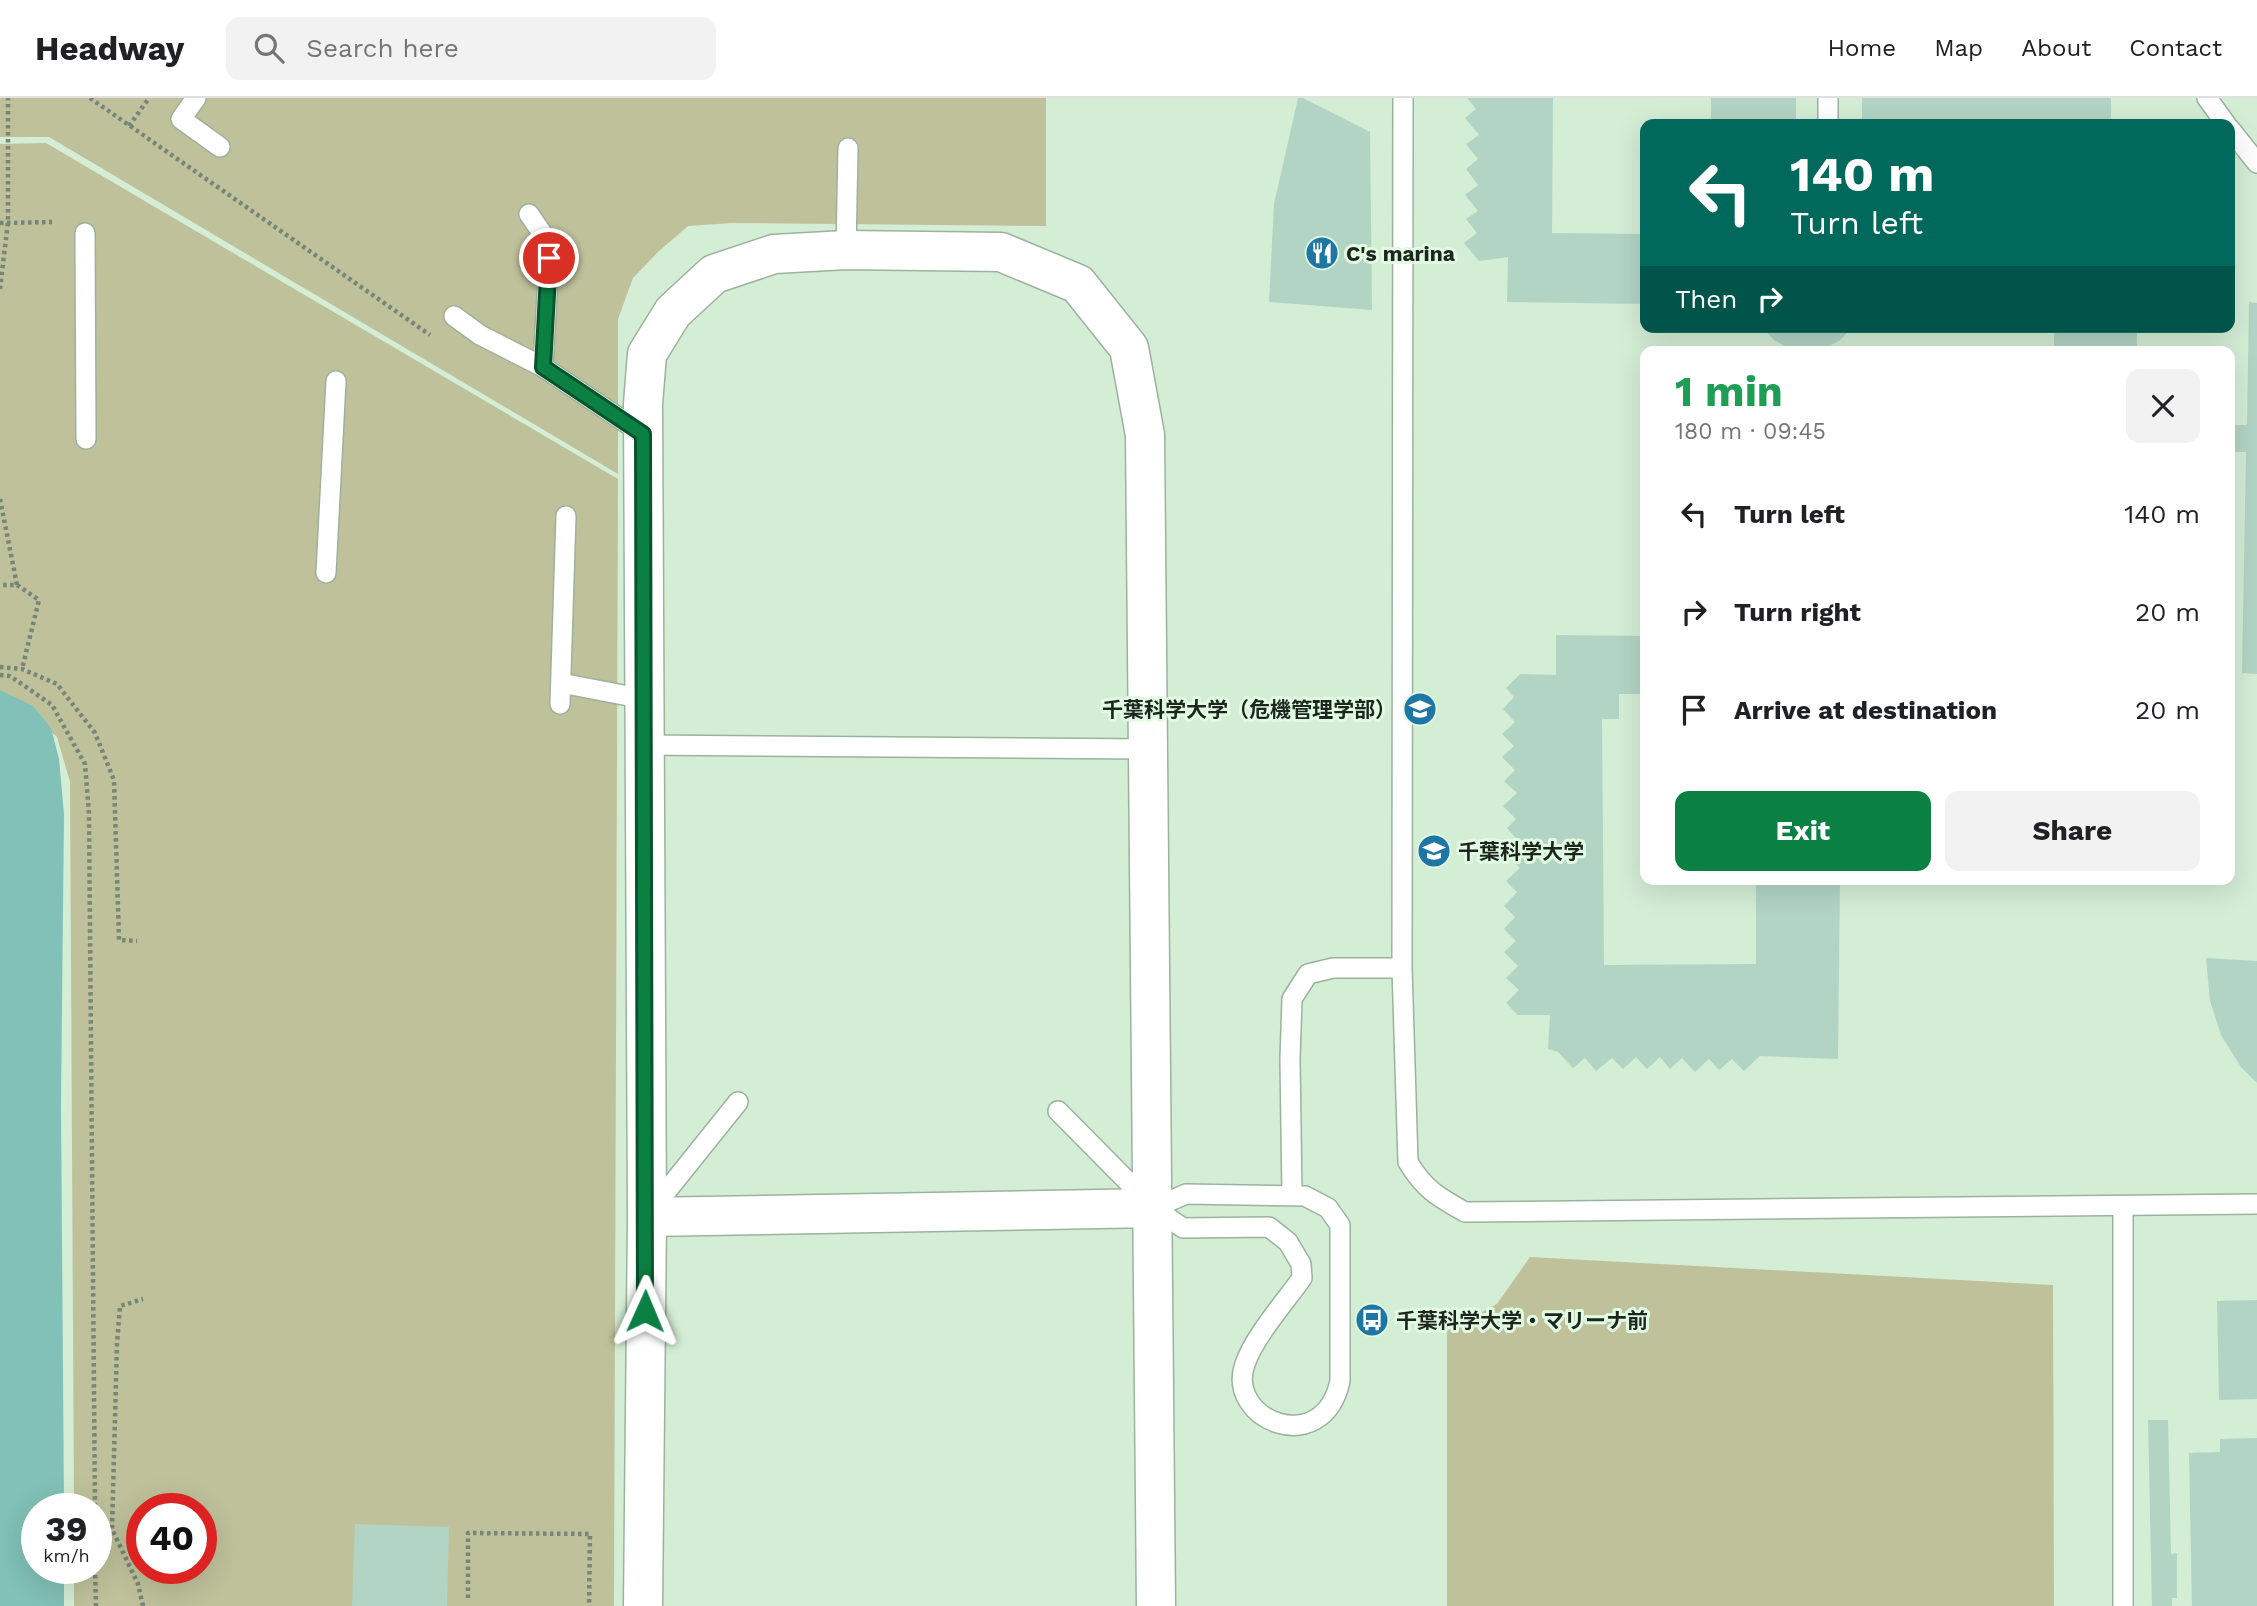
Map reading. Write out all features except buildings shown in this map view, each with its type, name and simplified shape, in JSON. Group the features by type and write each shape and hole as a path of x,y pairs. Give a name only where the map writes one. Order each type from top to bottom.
{"street":[{"path":"643,1606 647,1217 643,434 646,354 673,312 714,274 774,254 846,250 1001,252 1078,284 1129,348 1145,436 1156,1606"},
{"path":"647,1217 1154,1208"}],"lane":[{"path":"196,98 181,119 220,147"},
{"path":"1403,98 1402,968 1408,1162 1420,1182 1442,1200 1465,1212 2257,1204"},
{"path":"1828,98 1828,119"},
{"path":"2207,98 2222,119"},
{"path":"2235,135 2257,163"},
{"path":"846,250 848,148"},
{"path":"529,214 544,236 549,258 543,367"},
{"path":"85,233 86,439"},
{"path":"454,316 480,335 543,367 643,434"},
{"path":"326,573 336,381"},
{"path":"560,704 566,516"},
{"path":"561,683 644,699"},
{"path":"644,745 1148,749"},
{"path":"1292,1196 1292,999 1308,974 1333,968 1402,968"},
{"path":"647,1217 738,1102"},
{"path":"1058,1111 1154,1208 1183,1228 1269,1227 1288,1242 1301,1264 1302,1278 1256,1343 1245,1363 1241,1382 1247,1397 1260,1413 1279,1426 1298,1427 1318,1416 1336,1400 1340,1381 1340,1225 1328,1208 1305,1196 1186,1195 1154,1208"},
{"path":"2123,1206 2123,1606"}],"path":[{"path":"0,289 8,222 8,98"},
{"path":"90,98 434,338"},
{"path":"129,126 149,98"},
{"path":"0,223 52,222"},
{"path":"0,499 17,585"},
{"path":"0,585 17,585 39,600 22,669"},
{"path":"0,667 22,669 57,684 95,733 114,780 119,940 137,941"},
{"path":"0,675 10,676 52,705 85,764 89,814 95,1493"},
{"path":"142,1606 138,1584 112,1529 120,1306 143,1299"},
{"path":"468,1598 468,1533 590,1534 589,1606"},
{"path":"95,1584 96,1606"}],"green space":[{"path":"0,98 1046,98 1046,226 731,223 688,226 633,278 618,319 618,474 49,137 0,137"},
{"path":"46,143 618,479 614,1606 74,1606 74,1584 112,1584 112,1493 74,1493 70,782 57,737 24,709 0,698 0,144"},
{"path":"1530,1257 2053,1285 2054,1606 1447,1606 1447,1331 1497,1304"}],"water":[{"path":"0,690 33,706 51,728 59,759 64,814 61,1104 64,1493 21,1493 21,1584 64,1584 64,1606 0,1606"}],"place":[{"name":"C's marina","path":"1322,253"},
{"name":"千葉科学大学（危機管理学部）","path":"1420,709"},
{"name":"千葉科学大学","path":"1434,851"},
{"name":"千葉科学大学・マリーナ前","path":"1372,1320"}],"route":[{"path":"549,258 543,367 643,434 647,1217 645,1311"}]}
